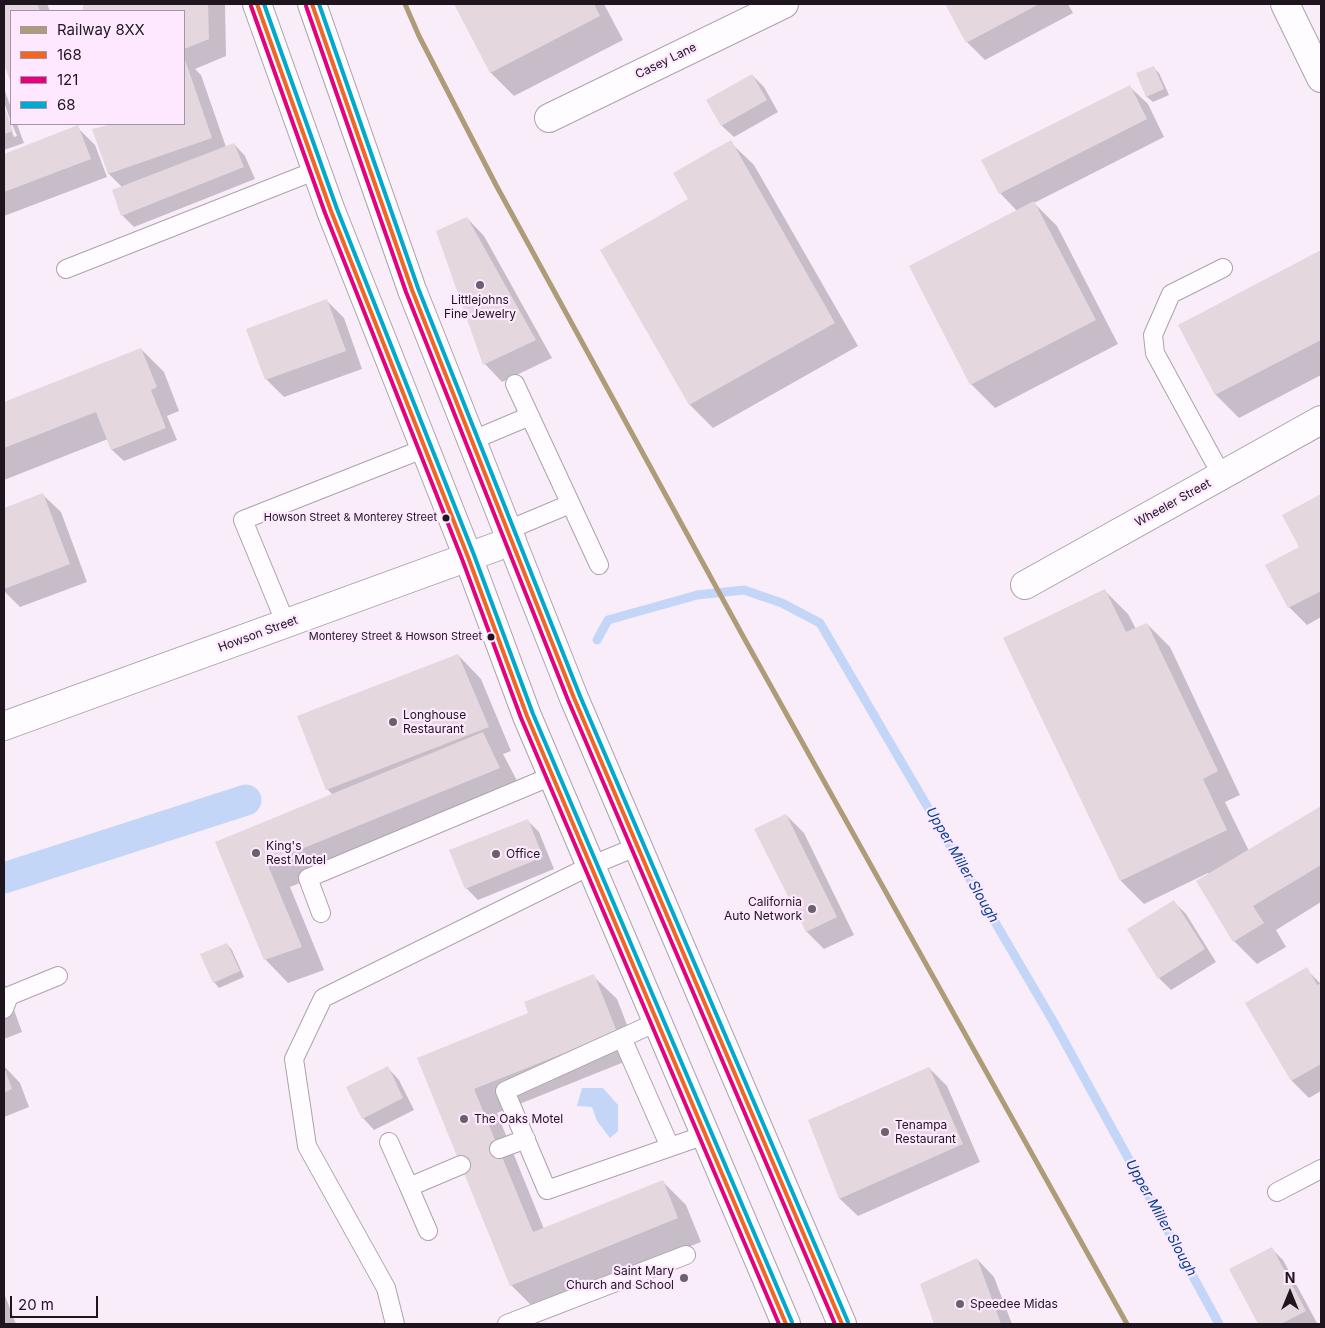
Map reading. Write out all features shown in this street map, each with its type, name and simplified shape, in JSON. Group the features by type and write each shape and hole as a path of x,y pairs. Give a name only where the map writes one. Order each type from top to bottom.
{"main road":[{"path":"257,4 317,170 423,449 468,557 552,776 786,1324"},
{"path":"312,4 393,237 510,536 636,847 842,1324"},
{"name":"Casey Lane","path":"549,118 784,4"},
{"path":"1285,4 1321,78"},
{"name":"Wheeler Street","path":"1025,585 1321,420"},
{"name":"Howson Street","path":"4,726 468,557 510,536"}],"lane":[{"path":"66,269 317,170"},
{"path":"1222,476 1156,353 1153,335 1171,294 1223,268"},
{"path":"516,384 599,565"},
{"path":"472,440 530,416"},
{"path":"286,624 243,520 423,449"},
{"path":"510,536 570,504"},
{"path":"321,913 308,878 552,776"},
{"path":"395,1324 386,1288 307,1146 294,1058 323,998 590,866 636,847"},
{"path":"4,1009 9,996 58,976"},
{"path":"657,1022 505,1091 547,1190 705,1135"},
{"path":"622,1038 670,1147"},
{"path":"499,1149 526,1139"},
{"path":"389,1142 428,1231"},
{"path":"409,1187 461,1165"},
{"path":"1277,1192 1321,1169"},
{"path":"507,1324 686,1255"}],"water":[{"path":"582,1088 603,1088 618,1105 618,1131 610,1138 597,1121 592,1107 577,1106"}],"building":[{"path":"4,4 37,4 40,10 10,10 10,80 4,64"},
{"path":"83,4 208,4 209,39 185,49 185,10 83,10"},
{"path":"454,4 594,4 600,16 490,73"},
{"path":"945,4 1039,4 966,43"},
{"path":"185,60 212,138 108,174 92,129 108,125 185,125"},
{"path":"1154,66 1164,89 1146,97 1136,73"},
{"path":"752,74 767,100 721,126 706,100"},
{"path":"1130,85 1147,119 999,194 981,160"},
{"path":"4,106 13,131 4,134"},
{"path":"78,125 91,159 4,192 4,154"},
{"path":"731,140 835,323 689,405 600,250 688,199 673,173"},
{"path":"234,143 244,167 121,216 112,190"},
{"path":"1034,201 1096,320 970,385 909,266"},
{"name":"Littlejohns Fine Jewelry","path":"467,217 536,340 483,365 436,231"},
{"path":"1321,250 1321,340 1215,395 1178,325"},
{"path":"327,299 346,351 265,380 246,329"},
{"path":"141,348 157,387 151,390 166,428 111,450 96,412 4,448 4,402"},
{"path":"43,493 70,564 4,589 4,508"},
{"path":"1321,494 1321,591 1288,608 1265,565 1299,547 1282,515"},
{"path":"1105,589 1126,632 1147,623 1218,771 1203,779 1227,830 1120,881 1003,638"},
{"name":"Longhouse Restaurant","path":"458,654 489,727 326,790 297,716"},
{"name":"King's Rest Motel","path":"483,732 500,768 267,863 302,947 264,960 215,842"},
{"path":"1321,806 1321,865 1253,906 1264,923 1233,942 1196,881"},
{"path":"786,814 837,917 806,932 754,829"},
{"name":"Office","path":"528,819 543,857 465,889 449,850"},
{"path":"1174,900 1205,949 1158,979 1127,929"},
{"path":"227,943 240,971 213,983 200,954"},
{"path":"1307,967 1317,985 1321,983 1321,1064 1291,1081 1245,1003"},
{"name":"The Oaks Motel","path":"594,974 617,1032 474,1089 533,1232 663,1180 678,1218 510,1286 417,1058 528,1013 524,1002"},
{"path":"388,1066 403,1098 362,1119 346,1087"},
{"path":"4,1067 12,1089 4,1093"},
{"name":"Tenampa Restaurant","path":"929,1067 963,1144 839,1199 808,1120"},
{"path":"1272,1247 1306,1311 1281,1324 1258,1324 1229,1269"},
{"name":"Speedee Midas","path":"977,1258 1001,1324 934,1324 920,1284"}],"waterway":[{"name":"Upper Miller Slough","path":"597,640 608,620 697,595 744,590 782,603 820,623 1057,1028 1219,1324"},
{"path":"4,878 246,800"}],"rail line":[{"name":"8XX","path":"405,4 419,36 496,185 744,638 1127,1324"}],"transit line":[{"name":"168","path":"257,4 331,211 468,557 527,716 786,1324"},
{"name":"68","path":"264,4 337,209 474,555 533,714 792,1322"},
{"name":"168","path":"312,4 412,290 574,698 842,1324"},
{"name":"68","path":"319,4 418,288 580,696 848,1322"},
{"name":"121","path":"251,6 325,213 462,559 521,718 779,1324"},
{"name":"121","path":"306,6 406,292 568,700 835,1324"}],"place":[{"name":"Littlejohns Fine Jewelry","path":"480,285"},
{"name":"Howson Street & Monterey Street","path":"446,518"},
{"name":"Monterey Street & Howson Street","path":"491,637"},
{"name":"Longhouse Restaurant","path":"393,722"},
{"name":"King's Rest Motel","path":"256,853"},
{"name":"Office","path":"496,854"},
{"name":"California Auto Network","path":"812,909"},
{"name":"The Oaks Motel","path":"464,1119"},
{"name":"Tenampa Restaurant","path":"885,1132"},
{"name":"Saint Mary Church and School","path":"684,1278"},
{"name":"Speedee Midas","path":"960,1304"}]}
